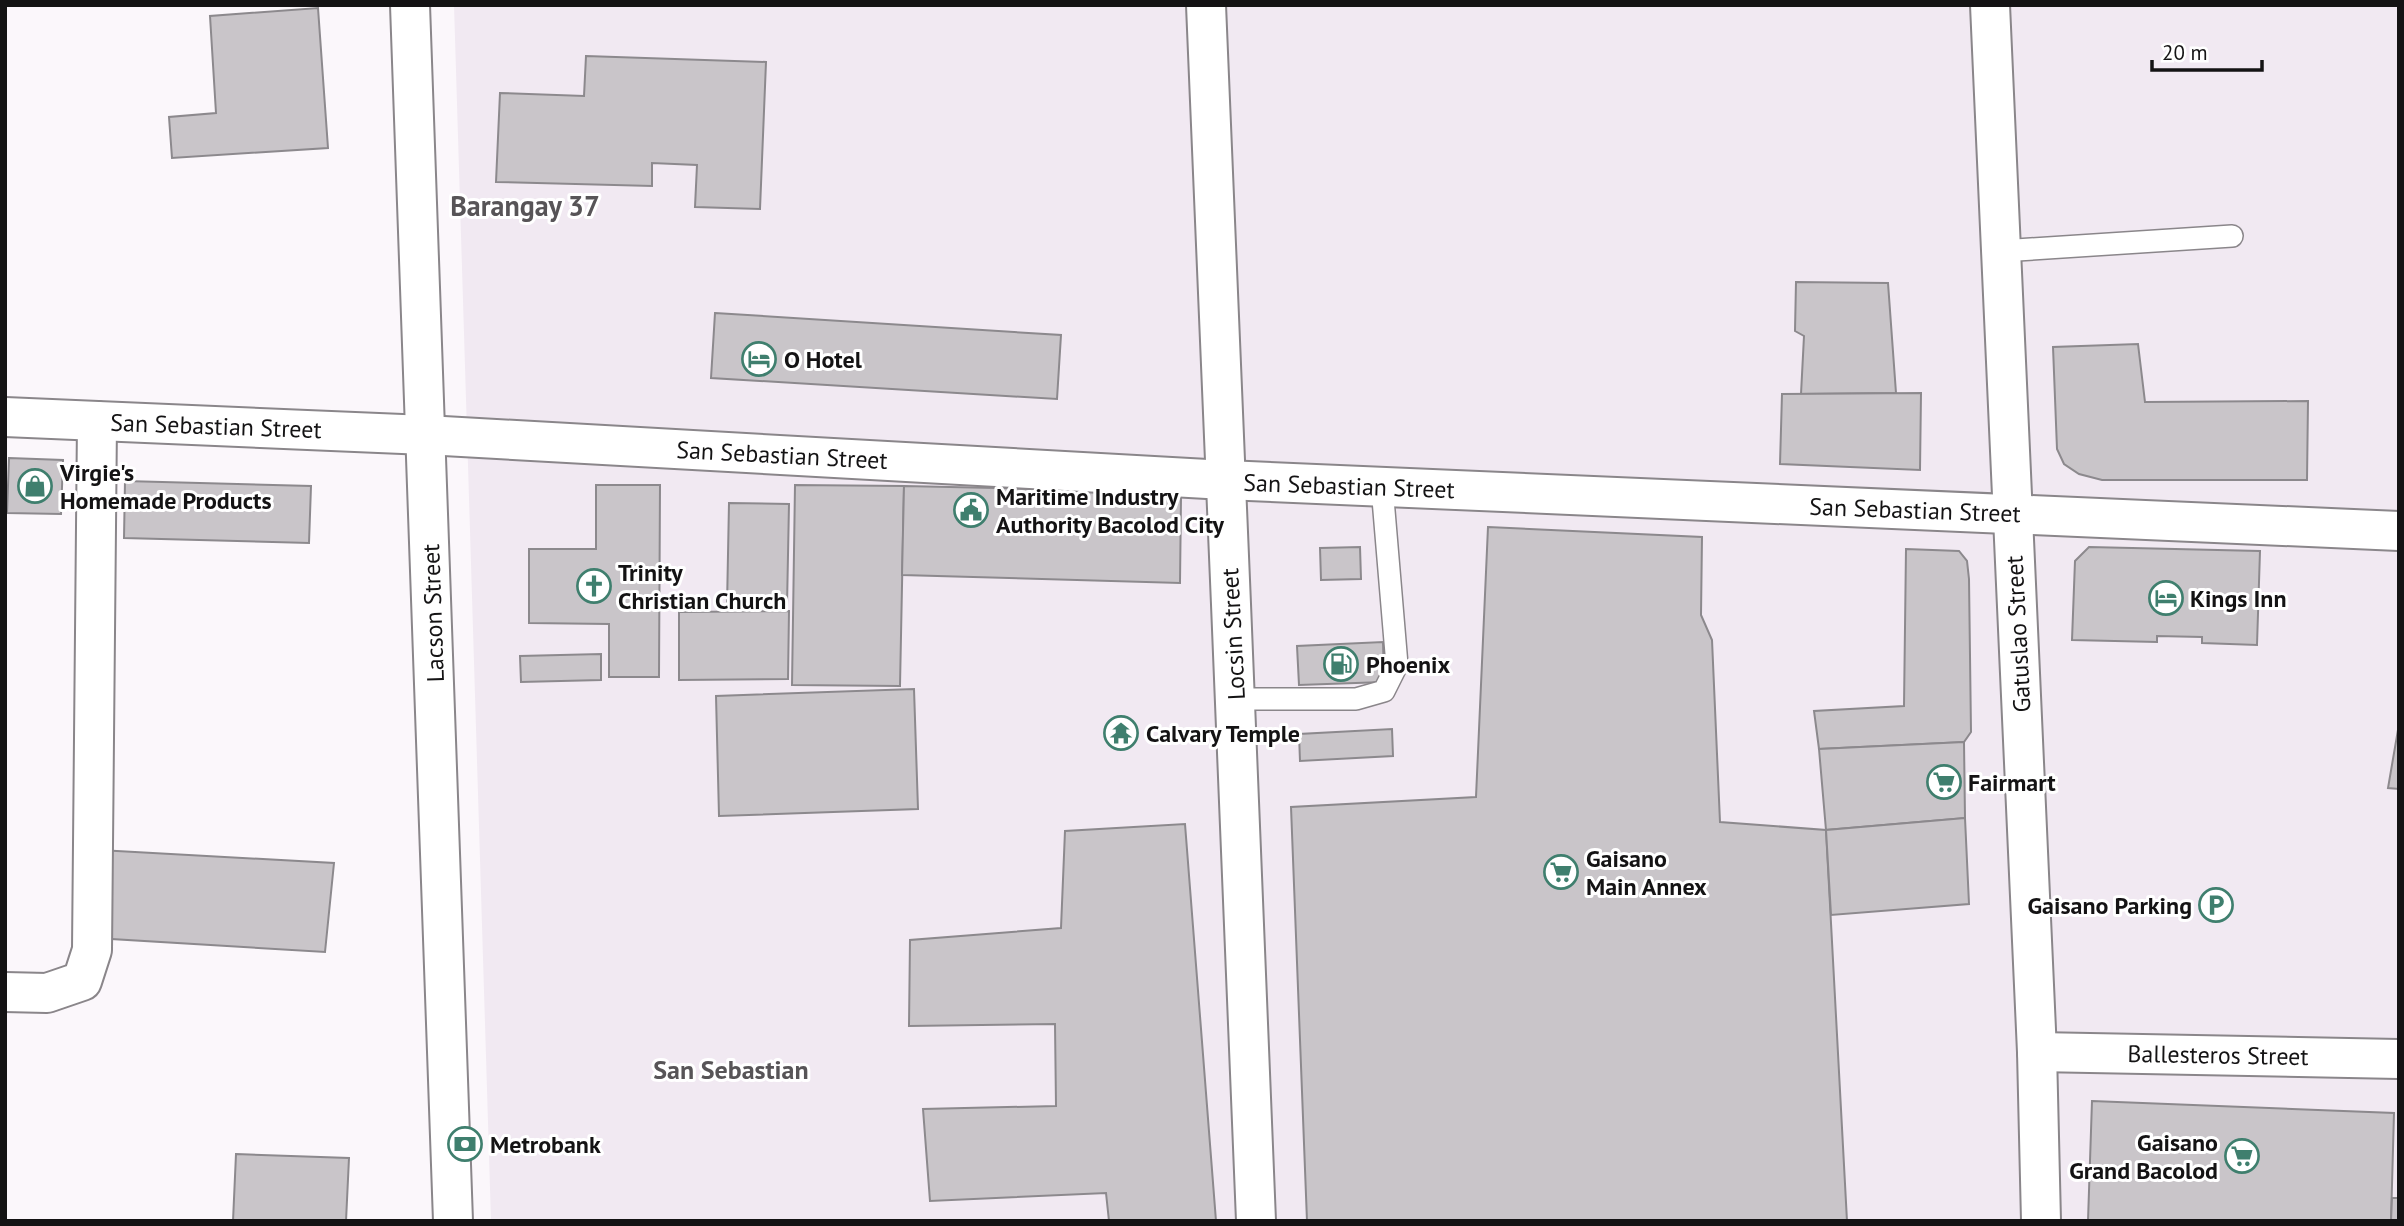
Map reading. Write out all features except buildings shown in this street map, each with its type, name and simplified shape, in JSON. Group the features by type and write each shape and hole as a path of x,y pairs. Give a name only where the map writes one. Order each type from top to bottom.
{"street":[{"name":"Lacson Street","path":"410,5 453,1221"},
{"name":"Locsin Street","path":"1206,5 1225,481 1237,699 1256,1221"},
{"name":"Gatuslao Street","path":"1990,5 2037,1052 2041,1221"},
{"name":"San Sebastian Street","path":"5,417 426,435 1225,481 2399,531"},
{"path":"5,992 47,993 82,981 92,950 97,421"},
{"name":"Ballesteros Street","path":"2037,1052 2399,1059"}],"lane":[{"path":"2001,251 2232,236"},
{"path":"1237,699 1356,699 1384,691 1397,665 1382,487"}],"shaded area":[{"path":"454,5 2399,5 2399,1221 491,1221"}],"place":[{"name":"O Hotel","path":"759,359"},
{"name":"Virgie's Homemade Products","path":"35,486"},
{"name":"Maritime Industry Authority Bacolod City","path":"971,510"},
{"name":"Trinity Christian Church","path":"594,586"},
{"name":"Kings Inn","path":"2166,598"},
{"name":"Phoenix","path":"1341,664"},
{"name":"Calvary Temple","path":"1121,733"},
{"name":"Fairmart","path":"1944,782"},
{"name":"Gaisano Main Annex","path":"1561,872"},
{"name":"Gaisano Parking","path":"2216,905"},
{"name":"Metrobank","path":"465,1144"},
{"name":"Gaisano Grand Bacolod","path":"2242,1156"}],"district":[{"name":"Barangay 37","path":"525,205"},
{"name":"San Sebastian","path":"731,1069"}]}
